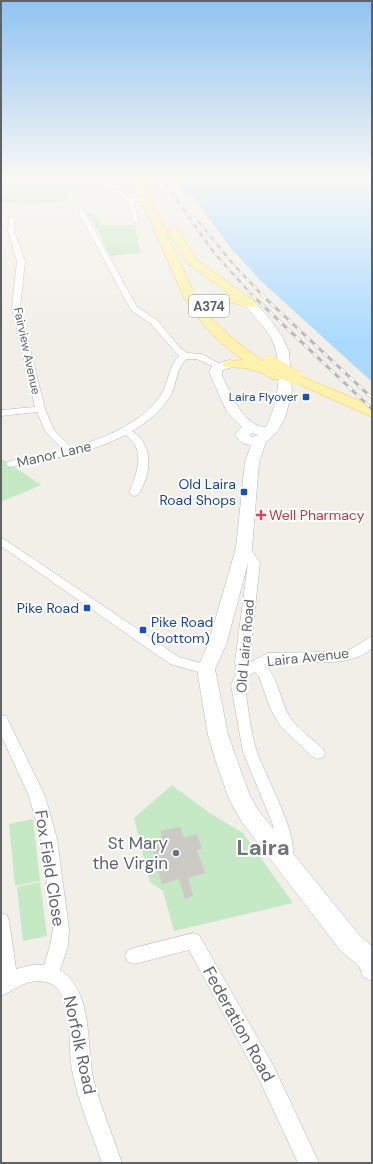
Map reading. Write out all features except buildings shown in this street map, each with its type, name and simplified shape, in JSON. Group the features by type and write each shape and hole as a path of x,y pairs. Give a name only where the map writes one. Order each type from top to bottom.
{"main road":[{"name":"A374","path":"161,233 191,300 200,314 222,337 246,356 274,371 352,406 372,418"},
{"name":"A374","path":"175,233 197,288 208,305 232,334 274,371"},
{"name":"A374","path":"176,233 191,261 250,304"},
{"path":"208,305 226,298 235,298 250,304"},
{"name":"Old Laira Road","path":"206,669 217,645 244,548 252,462 253,434 272,429 278,418 285,390 283,352 272,330 250,304"},
{"path":"222,337 235,353 234,359 216,370 216,376 234,412 238,429 253,434"},
{"path":"225,365 247,364 274,371"},
{"name":"A374","path":"352,406 372,412"},
{"path":"206,669 218,735 234,783 250,816 350,943 371,962"}],"street":[{"name":"Fairview Avenue","path":"12,233 21,261 16,308 40,409 50,431 70,452"},
{"path":"93,233 134,308 154,322 177,350 185,356 199,356 225,365"},
{"name":"Manor Lane","path":"10,464 87,448 124,431 155,408 165,397 171,385 177,363 185,356"},
{"path":"1,413 40,409"},
{"path":"124,431 132,434 138,440 145,457 145,466 134,493"},
{"path":"1,541 175,661 206,669"},
{"name":"Old Laira Road","path":"244,548 254,563 242,662 250,669 238,685 250,752 281,825 285,860"},
{"name":"Laira Avenue","path":"250,669 268,658 351,654 363,649 372,642"},
{"path":"250,669 265,673 277,708 286,723 318,753"},
{"name":"Fox Field Close","path":"1,720 37,796 49,839 61,929 60,946 50,974"},
{"path":"1,921 5,961 5,984 28,974 50,974"},
{"name":"Federation Road","path":"134,956 193,941 267,1074 309,1163"},
{"name":"Norfolk Road","path":"50,974 64,981 71,992 76,1009 82,1070 112,1163"}],"green space":[{"path":"99,233 136,233 140,253 110,256"},
{"path":"1,460 4,460 41,485 1,502"},
{"path":"172,785 208,812 243,833 293,903 174,931 163,891 150,882 134,818"},
{"path":"33,819 40,881 15,886 9,824"},
{"path":"40,882 47,936 23,941 17,887"}],"water":[{"path":"220,233 372,233 372,382 261,281 230,247"}],"railway":[{"path":"200,233 215,254 253,296"},
{"path":"208,233 232,263 263,295"},
{"path":"263,295 372,398"},
{"path":"253,296 372,409"}],"place":[{"name":"Laira Flyover","path":"306,397"},
{"name":"Old Laira Road Shops","path":"244,492"},
{"name":"Well Pharmacy","path":"261,515"},
{"name":"Pike Road","path":"87,608"},
{"name":"Pike Road (bottom)","path":"143,630"},
{"name":"St Mary the Virgin","path":"176,853"}],"district":[{"name":"Laira","path":"263,847"}]}
